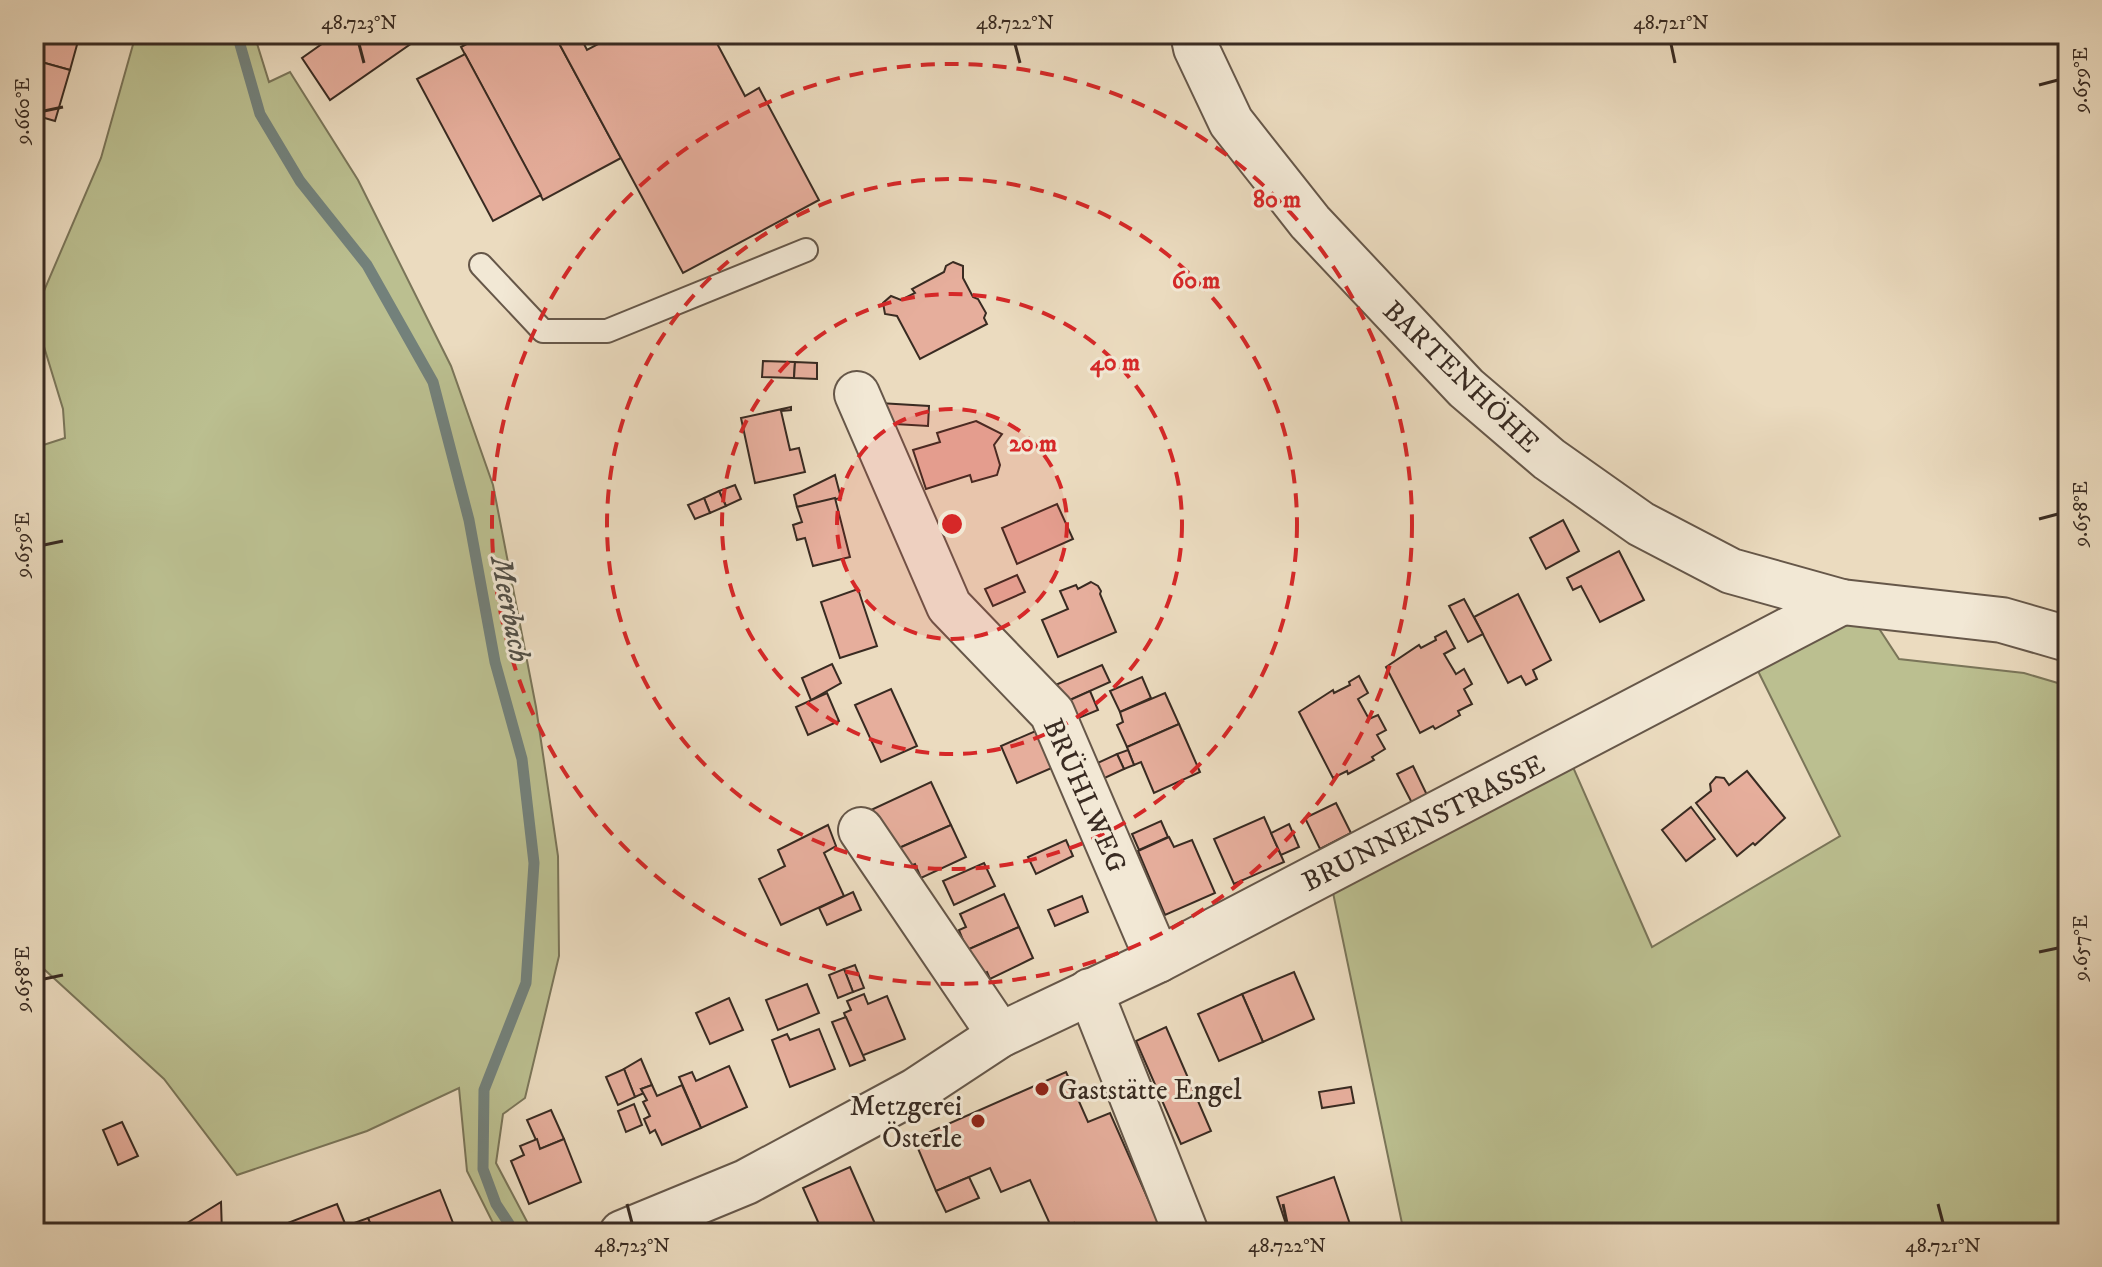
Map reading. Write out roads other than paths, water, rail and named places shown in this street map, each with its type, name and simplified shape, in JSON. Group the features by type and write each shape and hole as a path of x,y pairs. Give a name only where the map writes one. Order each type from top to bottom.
{"street":[{"name":"BARTENHÖHE","path":"1193,34 1196,48 1231,122 1310,222 1466,388 1549,459 1641,524 1731,571 1842,602 2002,620 2068,639"},
{"name":"BRÜHLWEG","path":"857,394 949,606 1052,713 1158,960"},
{"name":"BRUNNENSTRASSE","path":"622,1233 746,1182 915,1091 1000,1035 1158,960 1842,602"},
{"path":"861,830 1000,1035"},
{"path":"1090,991 1186,1233"}],"lane":[{"path":"481,265 543,331 607,331 806,250"}],"waterway":[{"name":"Meerbach","path":"237,34 260,114 300,181 367,265 433,382 469,520 495,662 522,759 534,863 526,983 484,1090 483,1169 496,1204 515,1233"}],"place":[{"name":"Gaststätte Engel","path":"1042,1089"},
{"name":"Metzgerei Österle","path":"978,1121"}]}
